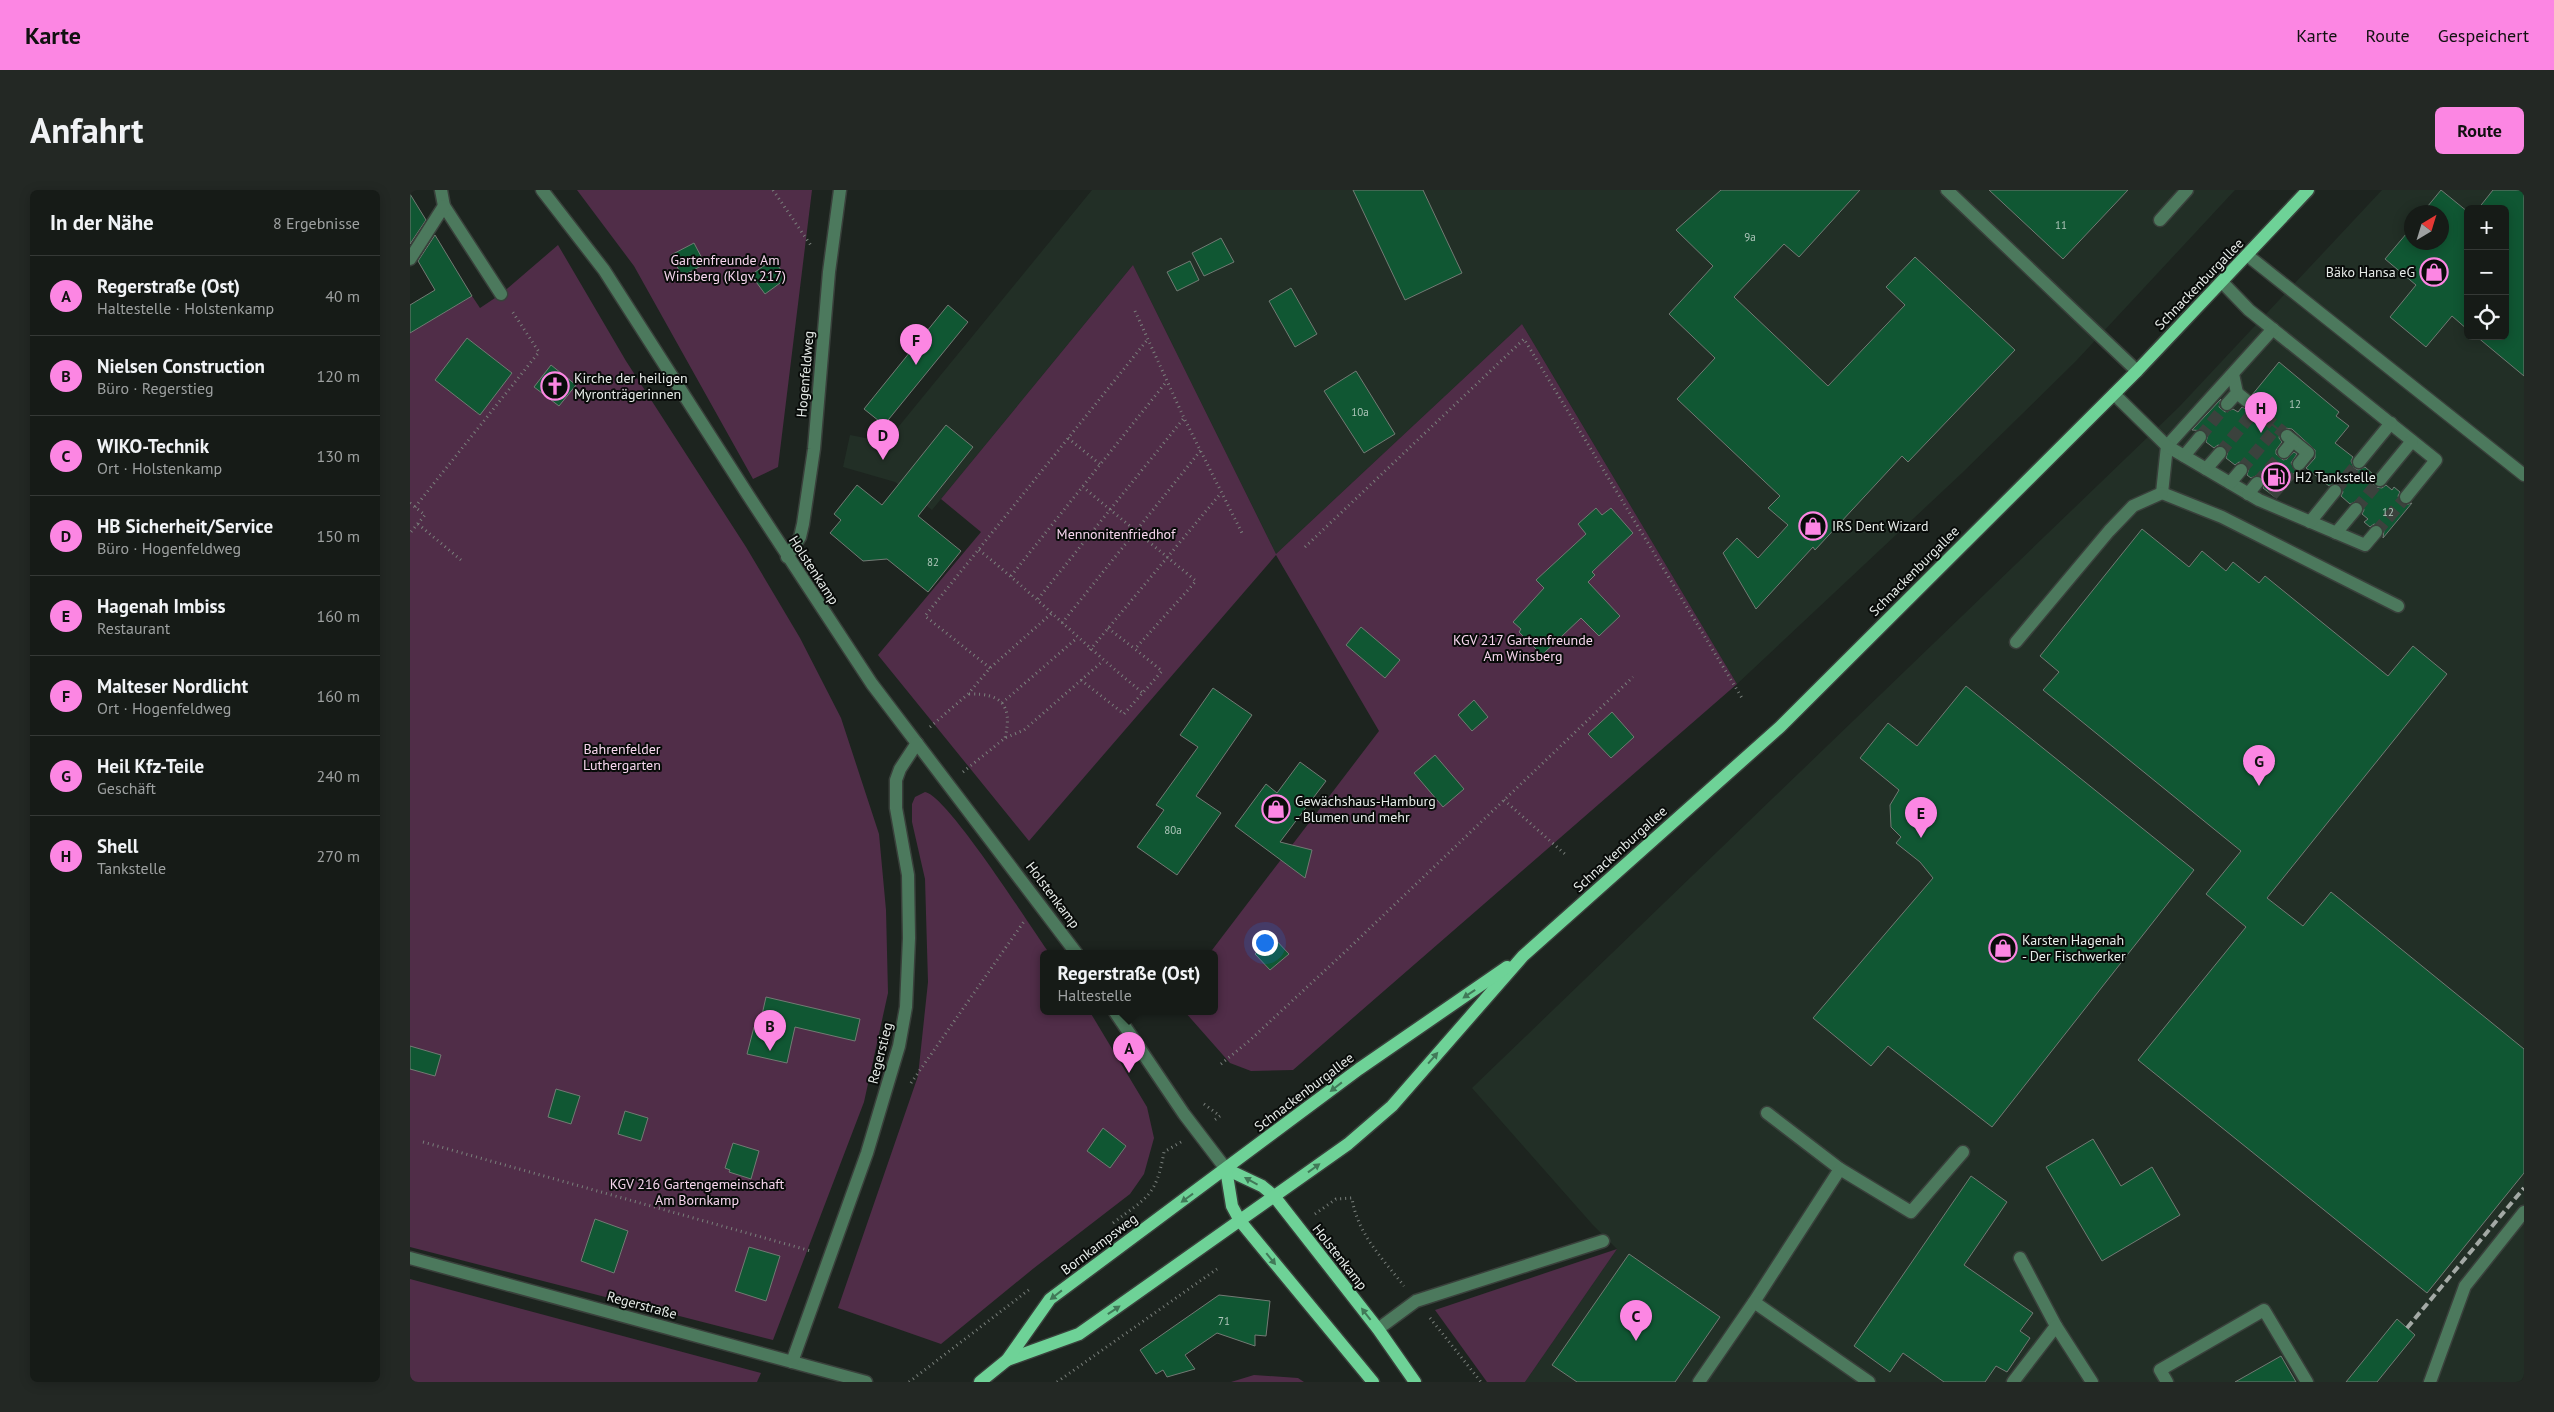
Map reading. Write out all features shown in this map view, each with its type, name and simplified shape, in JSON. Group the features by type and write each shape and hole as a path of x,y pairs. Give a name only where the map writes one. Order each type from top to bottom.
{"main road":[{"name":"Schnackenburgallee","path":"1240,1221 1348,1144 1392,1106 1523,956 1780,726 2137,371 2308,190"},
{"name":"Schnackenburgallee","path":"1226,1169 1359,1069 1523,956"},
{"name":"Holstenkamp","path":"1226,1169 1262,1186 1274,1196 1378,1329 1415,1382"},
{"name":"Holstenkamp","path":"1226,1169 1232,1206 1240,1221 1373,1382"},
{"name":"Bornkampsweg","path":"980,1382 1007,1360 1050,1299 1226,1169"},
{"name":"Bornkampsweg","path":"1007,1360 1079,1334 1240,1221"}],"street":[{"path":"442,190 444,206 501,294"},
{"name":"Holstenkamp","path":"542,190 604,270 788,557 872,684 1074,950"},
{"name":"Hogenfeldweg","path":"788,557 800,538 814,448 829,272 840,190"},
{"path":"1946,190 2137,371"},
{"path":"2160,220 2187,190"},
{"path":"410,259 444,206"},
{"path":"2247,256 2524,475"},
{"path":"2222,282 2249,310 2436,460 2406,496"},
{"path":"2162,493 2167,446 2273,329"},
{"path":"2227,404 2242,397 2233,374"},
{"path":"2114,394 2167,446 2248,494 2269,499 2310,522 2365,545 2376,532"},
{"path":"2358,462 2390,423"},
{"path":"2184,456 2200,437"},
{"path":"2284,452 2290,438 2308,453 2299,464"},
{"path":"2380,480 2412,441"},
{"path":"2206,469 2220,453"},
{"path":"2230,483 2241,470"},
{"path":"2248,494 2257,483"},
{"path":"2310,522 2335,491"},
{"path":"2016,642 2132,506 2162,493 2222,517 2398,606"},
{"path":"2336,533 2356,509"},
{"name":"Regerstieg","path":"792,1362 887,1091 899,1046 906,1007 909,938 908,875 896,808 896,780 900,769 916,743"},
{"name":"Holstenkamp","path":"1117,1015 1184,1114 1226,1169"},
{"path":"1767,1113 1840,1169 1911,1212 1963,1152"},
{"path":"1699,1382 1754,1302 1840,1169"},
{"path":"2430,1382 2465,1286 2524,1212"},
{"path":"1378,1329 1416,1301 1603,1241"},
{"name":"Regerstraße","path":"410,1258 866,1382"},
{"path":"2020,1258 2056,1326 2092,1382"},
{"path":"1754,1302 1869,1382"},
{"path":"2167,1382 2160,1370 2264,1310 2306,1382"},
{"path":"2013,1382 2056,1326"}],"path":[{"path":"773,190 829,272"},
{"path":"415,507 539,352 501,294"},
{"path":"1135,312 1184,418 1243,535"},
{"path":"990,668 925,616 1148,338"},
{"path":"1304,548 1524,339 1742,698"},
{"path":"1012,576 1167,381"},
{"path":"1038,599 1184,418"},
{"path":"1068,438 1101,465"},
{"path":"1062,623 1201,450"},
{"path":"1084,487 1196,581 1135,650"},
{"path":"1090,650 1221,492"},
{"path":"410,503 425,515 410,534"},
{"path":"418,524 461,560"},
{"path":"978,550 1012,576 1090,650 1143,693"},
{"path":"927,729 968,694 990,668 1052,613"},
{"path":"1081,680 1124,714 1162,671 1108,628"},
{"path":"1002,703 1077,638"},
{"path":"962,773 1006,738 1024,730 1103,661"},
{"path":"1221,1064 1249,1041 1633,677"},
{"path":"968,694 988,694 1002,703 1010,721 1006,738"},
{"path":"1504,800 1566,855"},
{"path":"887,1091 907,1088 1038,901"},
{"path":"423,1142 829,1255"},
{"path":"1057,1382 1217,1269"},
{"path":"909,1382 915,1377"}],"shaded area":[{"path":"1092,190 2235,190 2076,361 1962,473 1737,684 1522,324 1276,554 1133,265 932,510 895,482 843,467 850,435 886,442"},
{"path":"2382,190 2524,190 2524,1382 1525,1382 1617,1249 1592,1224 1472,1088 2179,407"}],"green space":[{"name":"Gartenfreunde Am Winsberg (Klgv. 217)","path":"577,190 812,190 778,467 753,479 634,266"},
{"path":"558,245 626,361 746,547 800,638 841,718 879,834 886,910 888,993 864,1102 773,1340 410,1247 410,333 472,296 480,308 501,294"},
{"name":"KGV 217 Gartenfreunde Am Winsberg","path":"1133,265 1276,554 1522,324 1737,684 1293,1070 1251,1071 1230,1063 1188,1015 1218,1015 1218,950 1212,950 1379,731 1276,555 1029,841 878,655 981,532 941,499"},
{"path":"925,792 936,799 952,815 1047,950 1040,950 1040,1015 1092,1015 1147,1107 1154,1138 1144,1174 1130,1194 1034,1268 941,1344 838,1308 918,1076 928,982 925,879 912,822 912,804 915,797"},
{"path":"1617,1249 1525,1382 1487,1382 1435,1310"},
{"path":"410,1279 761,1373 757,1382 410,1382"},
{"path":"1254,1375 1298,1378 1304,1382 1231,1382"}],"building":[{"path":"1353,190 1423,190 1462,273 1405,300"},
{"path":"1721,190 1860,190 1799,257 1784,244 1734,297 1828,386 1905,305 1886,287 1915,257 2015,350 1908,462 1902,456 1815,550 1813,547 1756,609 1723,553 1737,538 1758,558 1788,525 1768,508 1780,496 1677,399 1715,358 1669,314 1713,266 1676,230"},
{"path":"1989,190 2128,190 2063,259"},
{"name":"Bäko Hansa eG","path":"2441,190 2464,209 2464,326 2452,316 2426,347 2390,317 2416,285 2385,259 2404,236 2404,250 2449,250 2449,205 2429,205"},
{"path":"2493,190 2524,190 2524,376 2481,340 2509,340 2509,205 2481,205"},
{"path":"410,194 426,220 410,244"},
{"path":"435,235 472,296 410,333 410,305 435,290 418,261"},
{"path":"1221,238 1234,262 1204,276 1192,253"},
{"path":"694,243 705,264 682,276 671,255"},
{"path":"773,259 787,278 765,294 751,275"},
{"path":"1190,261 1199,280 1177,291 1167,272"},
{"path":"1291,288 1317,334 1295,347 1269,301"},
{"path":"948,305 968,322 884,425 864,409"},
{"path":"467,338 512,373 480,415 435,380"},
{"path":"2279,362 2339,412 2336,416 2349,426 2335,443 2353,457 2351,461 2354,468 2358,470 2365,467 2374,475 2372,482 2375,487 2382,488 2386,485 2392,490 2394,487 2400,492 2398,496 2401,503 2405,505 2412,503 2383,538 2384,530 2381,526 2374,524 2370,527 2364,522 2368,519 2362,514 2364,510 2362,503 2357,501 2350,504 2341,496 2343,492 2340,485 2336,483 2329,486 2306,468 2315,458 2315,450 2292,429 2285,428 2280,431 2279,438 2282,442 2276,450 2276,454 2283,460 2287,459 2294,452 2297,454 2291,463 2296,471 2275,497 2263,488 2265,484 2262,477 2258,475 2251,478 2247,475 2249,468 2246,464 2239,462 2235,465 2226,458 2228,451 2225,447 2218,445 2214,448 2206,442 2208,435 2205,431 2192,430 2221,399 2219,407 2225,412 2233,409 2238,412 2242,407 2246,409 2253,406 2255,402 2252,395"},
{"name":"Kirche der heiligen Myronträgerinnen","path":"551,365 576,385 559,406 534,387"},
{"path":"1356,371 1395,434 1364,453 1324,391"},
{"path":"946,425 973,447 918,516 961,551 928,592 887,559 863,561 830,533 841,520 834,514 857,485 882,505"},
{"path":"1596,508 1602,515 1611,508 1633,533 1592,572 1595,575 1588,582 1620,616 1599,636 1581,618 1542,655 1519,632 1521,629 1513,622 1544,588 1536,580 1586,534 1578,524"},
{"path":"2142,529 2189,567 2202,551 2226,571 2233,562 2259,583 2265,576 2388,676 2413,646 2447,674 2267,898 2303,926 2331,892 2524,1049 2524,1173 2427,1293 2138,1060 2246,927 2206,894 2241,851 2043,690 2059,672 2040,656"},
{"path":"1361,627 1400,660 1385,678 1346,645"},
{"name":"Karsten Hagenah - Der Fischwerker","path":"1966,686 2194,870 1992,1127 1888,1046 1871,1066 1813,1018 1933,878 1920,862 1896,843 1901,837 1891,827 1890,805 1899,790 1860,758 1888,723 1917,746"},
{"path":"1213,688 1252,715 1196,796 1221,813 1177,875 1137,847 1164,810 1156,805 1198,747 1180,735"},
{"path":"1474,700 1488,717 1472,731 1458,715"},
{"path":"1612,712 1634,737 1611,758 1588,734"},
{"path":"1435,755 1464,789 1443,807 1414,773"},
{"name":"Gewächshaus-Hamburg - Blumen und mehr","path":"1300,762 1326,781 1280,842 1312,850 1305,878 1235,826 1266,784 1277,793"},
{"path":"1273,937 1289,954 1270,970 1255,954"},
{"path":"766,997 860,1019 855,1041 795,1027 787,1063 747,1054 754,1027 759,1028"},
{"path":"410,1046 441,1055 435,1076 410,1069"},
{"path":"556,1089 580,1096 571,1124 548,1117"},
{"path":"625,1111 648,1118 641,1141 618,1134"},
{"path":"1103,1128 1126,1146 1110,1168 1087,1151"},
{"path":"2093,1139 2121,1186 2152,1167 2180,1215 2102,1261 2046,1167"},
{"path":"733,1143 759,1151 751,1179 729,1172 730,1170 725,1168"},
{"path":"1971,1176 2007,1202 1964,1265 2033,1313 2020,1331 2030,1338 2007,1372 1996,1366 1985,1382 1944,1382 1903,1353 1890,1372 1854,1346"},
{"path":"595,1219 628,1231 614,1273 581,1261"},
{"path":"749,1247 780,1256 766,1301 735,1291"},
{"path":"1629,1254 1720,1317 1675,1382 1577,1382 1552,1365"},
{"path":"1219,1295 1270,1301 1266,1336 1255,1335 1255,1346 1217,1333 1185,1355 1195,1369 1167,1377 1163,1370 1156,1374 1140,1350"},
{"path":"2397,1319 2415,1335 2377,1382 2346,1382"},
{"path":"2281,1356 2296,1382 2235,1382"}],"tunnel":[{"path":"2200,437 2227,404"},
{"path":"2250,405 2283,432"},
{"path":"2220,453 2256,409"},
{"path":"2241,470 2277,427"},
{"path":"2257,483 2284,452"},
{"path":"2335,491 2359,462"},
{"path":"2272,495 2299,464"},
{"path":"2356,509 2380,480"},
{"path":"2376,532 2406,497"}],"railway":[{"path":"2407,1328 2524,1188"}],"place":[{"name":"Bäko Hansa eG","path":"2434,272"},
{"name":"Malteser Nordlicht","path":"916,365"},
{"name":"Kirche der heiligen Myronträgerinnen","path":"555,386"},
{"name":"Shell","path":"2261,433"},
{"name":"HB Sicherheit/Service","path":"883,460"},
{"name":"H2 Tankstelle","path":"2276,477"},
{"name":"IRS Dent Wizard","path":"1813,526"},
{"name":"Heil Kfz-Teile","path":"2259,786"},
{"name":"Gewächshaus-Hamburg - Blumen und mehr","path":"1276,809"},
{"name":"Hagenah Imbiss","path":"1921,838"},
{"name":"Karsten Hagenah - Der Fischwerker","path":"2003,948"},
{"name":"Nielsen Construction","path":"770,1051"},
{"name":"Regerstraße (Ost)","path":"1129,1073"},
{"name":"WIKO-Technik","path":"1636,1341"}],"park label":[{"name":"Mennonitenfriedhof","path":"1116,534"},
{"name":"Bahrenfelder Luthergarten","path":"622,758"},
{"name":"KGV 216 Gartengemeinschaft Am Bornkamp","path":"697,1192"}]}
